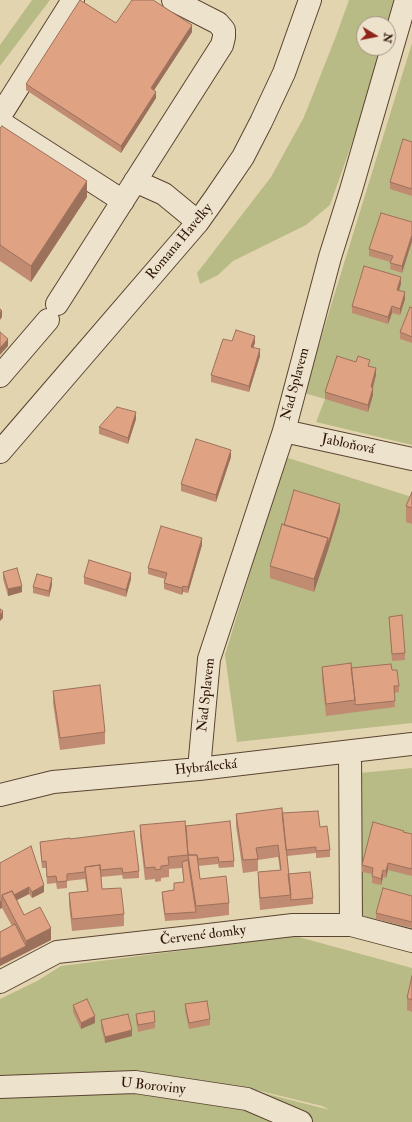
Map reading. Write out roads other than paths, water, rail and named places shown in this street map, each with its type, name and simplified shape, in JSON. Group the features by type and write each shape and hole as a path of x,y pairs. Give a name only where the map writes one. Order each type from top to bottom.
{"street":[{"path":"0,116 73,0"},
{"path":"0,376 53,312 222,45 224,30 218,22 173,0"},
{"name":"Romana Havelky","path":"0,452 198,222 243,157 284,73 310,0"},
{"name":"Nad Splavem","path":"199,770 209,659 284,431 330,257 406,0"},
{"path":"0,122 123,201"},
{"path":"135,181 164,194 198,222"},
{"name":"Jabloňová","path":"284,431 412,459"},
{"name":"Hybrálecká","path":"0,795 53,782 199,770 412,744"},
{"path":"350,752 351,925"},
{"name":"Červené domky","path":"0,982 57,952 293,925 351,925 412,942"},
{"name":"U Boroviny","path":"0,1087 135,1082 247,1099 301,1122"}]}
